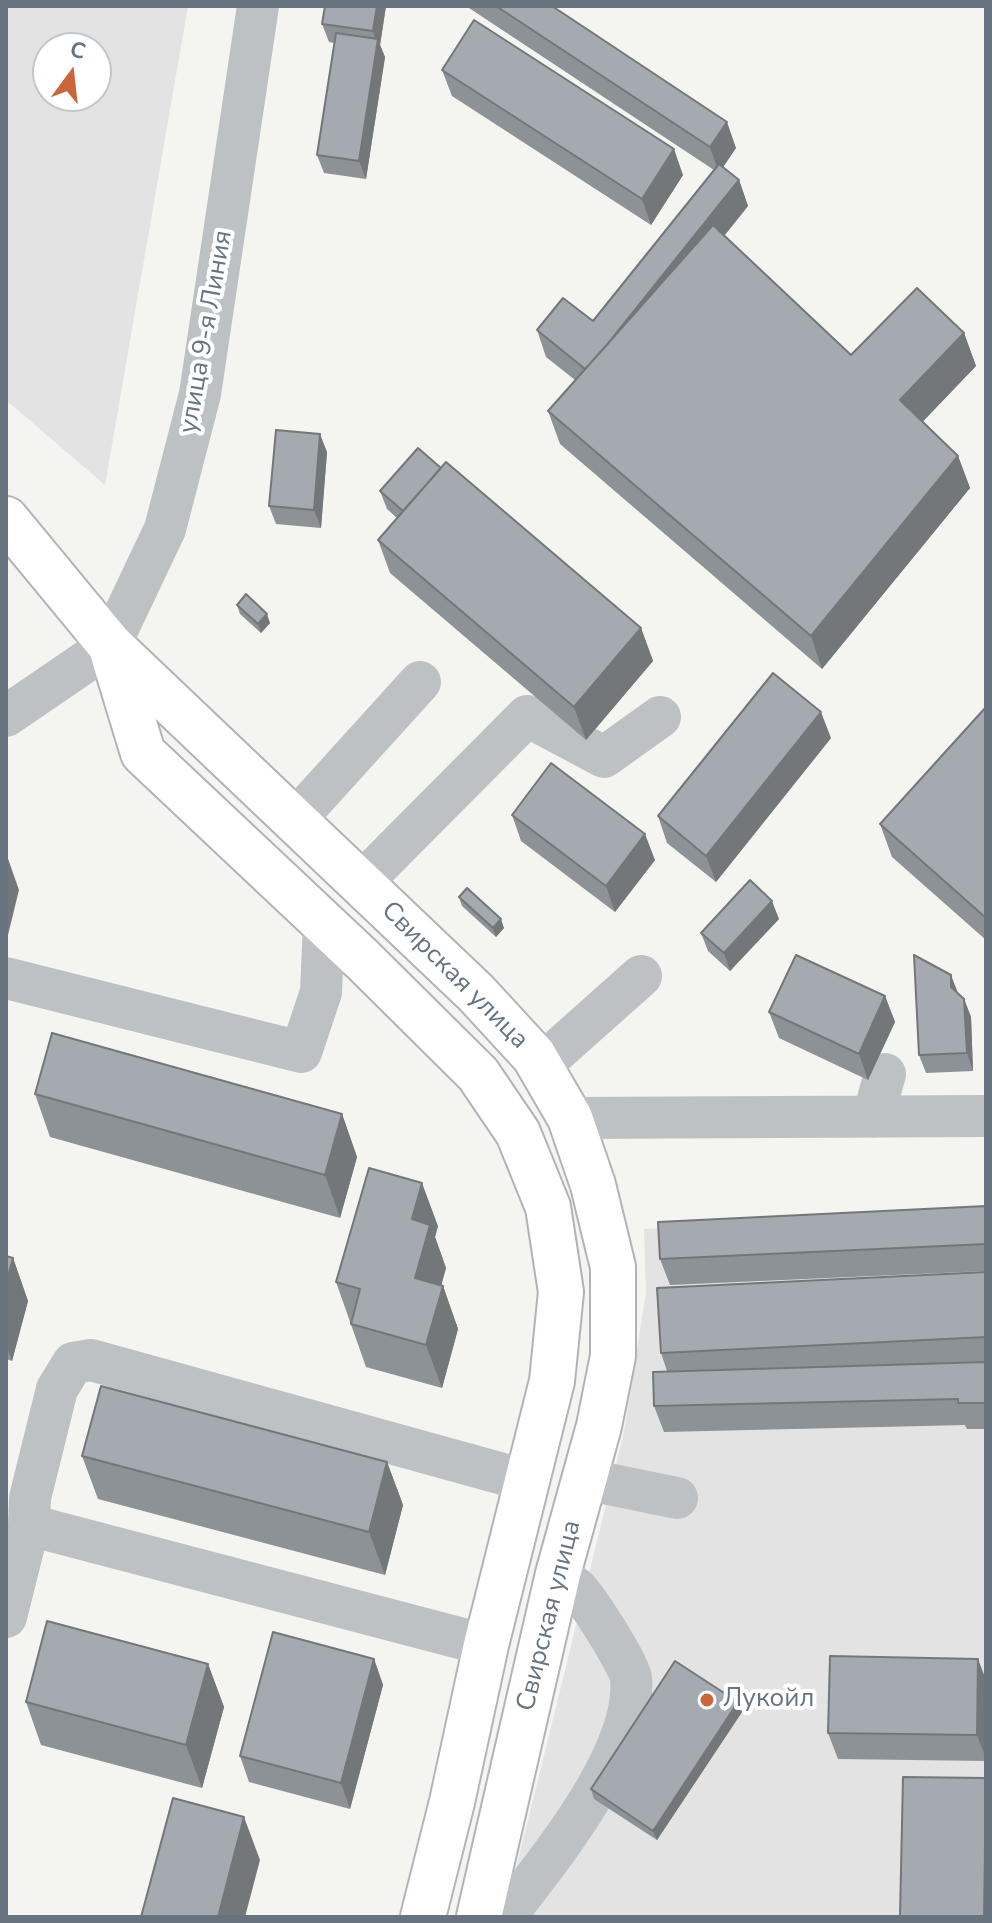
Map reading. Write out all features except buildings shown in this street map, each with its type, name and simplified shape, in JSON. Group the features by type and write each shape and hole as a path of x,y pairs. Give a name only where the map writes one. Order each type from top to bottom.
{"highway":[{"name":"Свирская улица","path":"6,519 110,645 476,993 534,1056 570,1118 593,1185 613,1267 613,1356 599,1426 558,1574 479,1917"},
{"name":"Свирская улица","path":"110,645 143,753 478,1074 518,1133 548,1207 561,1292 552,1381 423,1917"}],"street":[{"name":"улица 9-я Линия","path":"110,645 165,529 200,394 258,6"},
{"path":"6,716 110,645"},
{"path":"294,821 420,682"},
{"path":"360,884 527,716 604,757 660,717"},
{"path":"6,978 301,1052 321,992 324,924"},
{"path":"540,1066 641,976"},
{"path":"873,1117 885,1074"},
{"path":"570,1118 986,1116"},
{"path":"6,1617 29,1525 30,1498 57,1389 73,1363 91,1360 528,1481"},
{"path":"584,1479 677,1498"},
{"path":"29,1525 486,1645"},
{"path":"505,1917 547,1862 609,1768 631,1697 631,1674 613,1643 579,1591 558,1574"}],"shaded area":[{"path":"6,6 188,6 105,485 6,400"},
{"path":"986,1214 986,1917 504,1917 624,1432 646,1293 644,1229"}],"place":[{"name":"Лукойл","path":"707,1700"}]}
